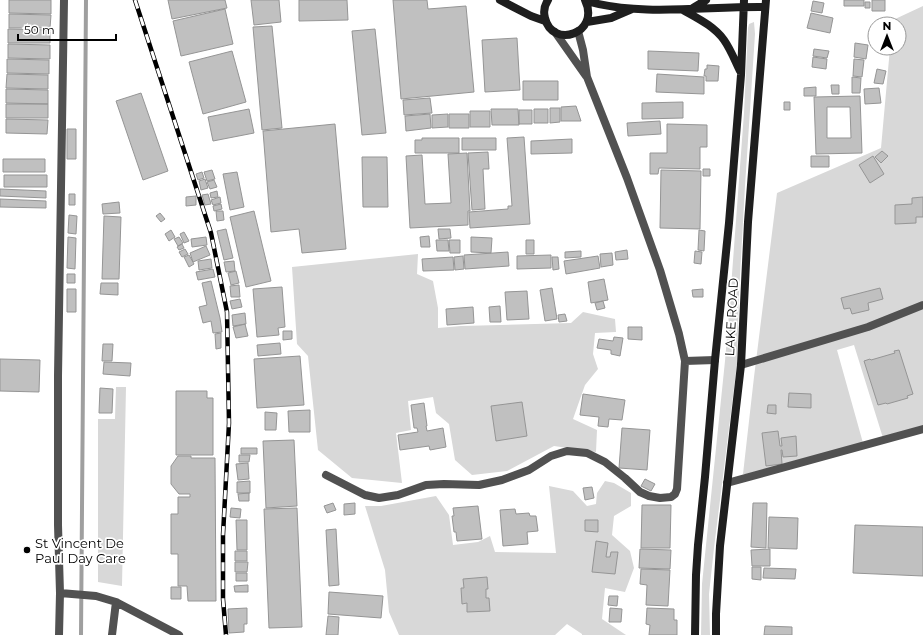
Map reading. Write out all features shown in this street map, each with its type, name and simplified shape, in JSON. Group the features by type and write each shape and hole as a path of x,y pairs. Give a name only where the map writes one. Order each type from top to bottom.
{"main road":[{"path":"500,0 546,22"},
{"path":"548,0 545,4 544,13 546,22 549,28 555,32 563,34 578,32 587,22 589,11 585,0"},
{"path":"585,0 597,4 633,9 692,9 744,3 766,3"},
{"path":"692,9 706,0"},
{"name":"LAKE ROAD","path":"695,635 698,545 729,223 741,75 744,3"},
{"name":"LAKE ROAD","path":"716,635 720,546 741,365 748,222 766,3"},
{"path":"587,22 611,18 633,9"},
{"path":"683,9 716,31 732,53 741,75"}],"street":[{"path":"59,635 58,368 64,0"},
{"path":"555,32 587,77"},
{"path":"326,475 365,495 379,498 398,495 426,485 479,485 502,480 529,470 551,456 567,452 586,453 605,462 640,492 649,496 660,498 671,497 675,494 677,489 685,361 679,334 657,263 627,178 587,77 583,50 578,32"},
{"path":"741,365 868,326 923,306"},
{"path":"685,361 715,360"},
{"path":"727,483 923,429"},
{"path":"60,593 96,596 116,602 179,635"},
{"path":"112,635 116,602"}],"shaded area":[{"path":"923,6 923,427 883,438 854,345 837,350 863,443 743,474 777,193 881,148 889,56 907,56 907,16 902,16"},
{"path":"754,22 755,34 739,294 737,364 709,594 710,635 701,635 702,584 730,301 744,113 748,28 749,24"},
{"path":"418,254 417,274 433,281 438,308 438,328 571,323 583,312 615,319 616,332 595,333 593,354 598,369 585,385 573,419 597,430 596,452 554,446 507,471 472,475 455,460 449,424 436,413 433,397 408,401 411,430 396,433 402,483 352,478 318,450 308,356 297,344 292,267"},
{"path":"116,387 126,387 122,586 98,582 98,419 115,419"},
{"path":"605,481 614,483 631,493 631,506 614,516 612,535 630,551 634,568 625,592 605,588 602,619 626,635 582,635 567,624 555,635 399,635 389,612 385,570 365,506 381,506 436,496 449,515 453,545 478,542 490,536 495,552 556,553 549,486 573,491 587,506 596,504 597,493"}],"building":[{"path":"9,0 51,0 51,14 9,13"},
{"path":"168,0 225,0 227,8 172,19"},
{"path":"251,0 279,0 281,22 254,25"},
{"path":"299,0 347,0 348,20 299,21"},
{"path":"393,0 427,0 428,9 466,6 474,92 401,99"},
{"path":"844,0 864,0 864,6 844,6"},
{"path":"872,0 885,0 885,11 872,11"},
{"path":"813,1 824,3 822,13 811,11"},
{"path":"865,2 870,2 870,8 865,8"},
{"path":"225,9 233,44 181,56 173,21"},
{"path":"811,13 833,18 830,33 807,28"},
{"path":"9,14 51,15 50,28 9,28"},
{"path":"272,26 282,128 262,130 253,27"},
{"path":"8,29 50,30 50,43 8,43"},
{"path":"375,29 386,133 362,135 352,31"},
{"path":"517,38 520,90 485,92 482,40"},
{"path":"855,43 867,45 866,59 854,57"},
{"path":"8,44 50,45 50,59 8,58"},
{"path":"814,49 829,51 827,58 813,56"},
{"path":"232,51 246,102 203,114 189,62"},
{"path":"648,51 699,53 698,71 648,69"},
{"path":"813,57 827,59 826,69 812,67"},
{"path":"7,59 49,60 49,74 7,73"},
{"path":"854,59 864,60 862,77 853,76"},
{"path":"707,65 719,66 718,81 706,81 706,76 704,76"},
{"path":"877,69 886,71 883,84 874,83"},
{"path":"7,74 48,75 48,89 6,88"},
{"path":"657,74 704,77 704,94 656,92"},
{"path":"852,77 861,78 860,93 852,93"},
{"path":"523,81 558,81 558,100 523,100"},
{"path":"831,85 839,85 839,94 832,94"},
{"path":"816,87 816,96 804,96 804,88"},
{"path":"879,88 881,103 865,104 864,89"},
{"path":"6,89 48,90 48,104 6,103"},
{"path":"141,93 168,171 143,180 116,101"},
{"path":"860,96 862,153 816,154 814,97","holes":["827,107 850,107 851,138 827,138"]},
{"path":"430,98 432,113 404,115 403,100"},
{"path":"683,102 683,118 642,119 642,103"},
{"path":"784,102 790,102 790,110 784,110"},
{"path":"6,104 48,104 48,118 6,118"},
{"path":"576,106 581,121 561,121 561,107"},
{"path":"550,108 560,108 560,122 550,123"},
{"path":"249,109 254,133 213,141 208,117"},
{"path":"491,109 518,109 519,125 492,125"},
{"path":"534,109 548,109 548,123 534,123"},
{"path":"519,110 532,110 532,124 519,124"},
{"path":"470,111 490,111 490,127 470,127"},
{"path":"430,114 431,128 406,131 405,116"},
{"path":"448,114 448,127 432,128 432,115"},
{"path":"449,114 469,114 469,128 449,128"},
{"path":"6,119 48,120 47,134 6,133"},
{"path":"660,121 661,134 628,136 627,123"},
{"path":"335,124 346,249 302,253 299,229 271,232 263,131"},
{"path":"667,124 707,125 707,147 700,147 700,169 659,168 658,174 650,174 650,153 667,153"},
{"path":"67,129 76,129 76,159 67,159"},
{"path":"524,137 530,224 470,228 469,212 508,209 508,206 512,206 507,138"},
{"path":"422,138 459,138 459,153 415,153 415,140 422,140"},
{"path":"462,138 496,138 496,150 462,150"},
{"path":"572,139 572,153 531,154 531,141"},
{"path":"882,151 888,156 881,163 875,157"},
{"path":"488,152 489,169 483,169 485,209 472,210 468,153"},
{"path":"467,153 470,211 468,211 468,225 410,228 406,156 422,155 425,204 451,203 448,154"},
{"path":"811,156 829,156 829,167 811,167"},
{"path":"873,156 884,174 870,183 859,165"},
{"path":"362,157 387,157 388,207 363,207"},
{"path":"3,159 45,159 45,172 3,172"},
{"path":"703,169 710,169 710,176 703,176"},
{"path":"212,170 215,179 207,181 204,172"},
{"path":"661,170 701,171 700,229 660,228"},
{"path":"202,172 204,178 198,180 196,174"},
{"path":"237,172 244,207 230,210 223,174"},
{"path":"4,175 47,175 47,187 4,187"},
{"path":"205,179 208,188 201,190 199,181"},
{"path":"214,180 217,187 210,189 207,182"},
{"path":"0,189 46,191 46,198 0,196"},
{"path":"217,191 218,197 211,198 210,193"},
{"path":"69,194 75,194 75,205 69,205"},
{"path":"208,194 211,204 205,205 202,195"},
{"path":"196,196 196,205 186,206 186,197"},
{"path":"220,197 221,203 213,205 211,200"},
{"path":"923,197 923,217 916,217 916,223 895,224 895,205 912,204 912,198"},
{"path":"0,199 46,201 46,208 0,207"},
{"path":"119,202 120,213 103,214 102,204"},
{"path":"221,204 222,209 214,211 213,206"},
{"path":"216,211 223,211 224,220 217,221"},
{"path":"254,211 271,281 246,287 230,217"},
{"path":"160,213 165,219 161,222 156,216"},
{"path":"69,215 77,216 76,234 68,233"},
{"path":"104,216 121,217 119,279 102,279"},
{"path":"226,229 233,258 224,260 217,231"},
{"path":"438,229 450,229 451,238 439,239"},
{"path":"171,230 175,237 169,241 165,234"},
{"path":"699,230 705,231 704,251 698,250"},
{"path":"184,232 189,241 184,243 180,234"},
{"path":"429,236 430,247 421,247 420,237"},
{"path":"68,237 76,238 75,269 67,268"},
{"path":"179,237 183,243 178,246 174,239"},
{"path":"206,237 207,245 192,247 191,239"},
{"path":"471,237 492,238 491,253 471,252"},
{"path":"436,240 448,240 449,251 437,251"},
{"path":"449,240 460,240 460,253 450,253"},
{"path":"526,240 534,240 534,254 526,254"},
{"path":"182,244 184,248 179,250 177,247"},
{"path":"206,246 210,255 193,262 190,253"},
{"path":"185,249 188,254 182,257 179,252"},
{"path":"627,250 628,259 616,260 615,252"},
{"path":"581,251 581,257 565,258 565,252"},
{"path":"695,251 702,252 701,264 694,263"},
{"path":"508,252 509,266 465,269 464,255"},
{"path":"612,253 613,265 601,267 600,254"},
{"path":"189,255 194,264 189,267 184,257"},
{"path":"551,255 551,268 517,269 517,256"},
{"path":"463,256 464,269 455,270 454,257"},
{"path":"598,256 600,268 566,274 564,261"},
{"path":"453,257 454,270 423,271 422,259"},
{"path":"552,257 558,257 559,269 553,270"},
{"path":"211,259 212,268 199,270 198,261"},
{"path":"234,261 235,271 226,272 224,262"},
{"path":"213,269 215,277 198,280 196,272"},
{"path":"236,271 239,283 231,285 228,273"},
{"path":"67,274 75,274 75,283 67,283"},
{"path":"604,279 608,300 591,303 588,282"},
{"path":"211,281 222,332 213,333 211,321 203,323 199,307 207,305 202,283"},
{"path":"101,283 118,283 118,295 100,294"},
{"path":"239,285 240,297 231,297 230,286"},
{"path":"282,287 285,327 278,328 279,335 257,337 253,289"},
{"path":"552,288 557,319 545,321 540,290"},
{"path":"880,288 883,299 868,303 869,310 852,314 850,308 844,309 841,298"},
{"path":"67,289 76,289 76,312 67,312"},
{"path":"703,289 703,297 693,297 692,290"},
{"path":"527,291 529,319 507,320 505,292"},
{"path":"240,299 242,307 232,309 230,301"},
{"path":"603,301 605,308 597,310 595,303"},
{"path":"500,306 501,322 490,322 489,307"},
{"path":"473,307 474,323 447,325 446,309"},
{"path":"245,313 246,324 233,326 232,315"},
{"path":"565,314 567,321 559,322 558,315"},
{"path":"245,324 248,336 236,338 233,327"},
{"path":"628,327 642,327 642,340 628,339"},
{"path":"283,331 292,331 292,339 283,340"},
{"path":"221,333 221,348 216,349 215,334"},
{"path":"614,337 623,338 620,356 611,354 611,350 597,348 599,339 613,341"},
{"path":"280,343 281,354 258,356 257,345"},
{"path":"103,344 113,344 112,361 102,361"},
{"path":"899,350 913,394 907,396 908,398 878,405 864,361 895,353 894,351"},
{"path":"300,356 304,405 257,408 254,359"},
{"path":"0,359 40,360 39,392 0,391"},
{"path":"104,362 131,363 130,376 103,374"},
{"path":"100,388 113,389 112,413 99,413"},
{"path":"176,391 207,391 207,398 213,398 213,455 176,455"},
{"path":"789,393 811,394 811,408 788,407"},
{"path":"583,394 625,400 622,420 609,419 608,427 598,426 599,417 580,415"},
{"path":"522,402 527,436 496,441 491,406"},
{"path":"424,403 427,431 443,428 446,447 430,450 429,446 400,450 398,435 418,432 417,428 414,428 411,405"},
{"path":"768,405 776,405 776,414 767,413"},
{"path":"310,410 310,432 289,432 288,411"},
{"path":"265,412 277,413 276,430 265,430"},
{"path":"622,428 650,430 647,470 619,468"},
{"path":"778,431 780,446 782,446 781,438 796,436 797,456 783,457 781,450 782,464 766,466 762,433"},
{"path":"294,440 297,506 266,508 263,441"},
{"path":"241,448 257,448 257,454 241,454"},
{"path":"239,455 250,455 249,462 239,462"},
{"path":"178,456 191,456 191,458 215,458 216,601 188,601 187,586 178,586 178,554 171,554 171,514 178,514 178,497 190,497 190,494 179,494 171,484 171,466"},
{"path":"248,463 249,479 238,480 236,464"},
{"path":"645,479 655,484 651,491 641,486"},
{"path":"250,481 250,493 237,493 237,482"},
{"path":"592,487 594,498 585,500 583,488"},
{"path":"249,493 249,501 239,501 238,494"},
{"path":"333,503 336,510 327,513 324,506"},
{"path":"355,503 355,514 344,515 344,504"},
{"path":"753,503 767,503 766,548 751,547"},
{"path":"642,505 671,505 670,548 641,548"},
{"path":"478,506 482,539 457,541 452,516 454,516 453,508"},
{"path":"231,508 241,509 240,518 230,517"},
{"path":"297,508 302,627 269,628 264,509"},
{"path":"515,509 516,514 529,513 530,516 536,516 538,531 527,532 528,544 503,546 500,510"},
{"path":"769,517 798,518 797,549 768,548"},
{"path":"236,520 247,520 247,550 237,550"},
{"path":"585,520 598,520 598,532 585,531"},
{"path":"855,525 923,527 923,576 853,573"},
{"path":"336,529 339,585 329,586 326,530"},
{"path":"596,541 608,543 606,557 610,557 611,552 618,552 615,574 592,572"},
{"path":"640,549 671,550 670,569 639,568"},
{"path":"770,549 770,566 752,566 751,550"},
{"path":"235,551 247,551 247,561 235,561"},
{"path":"235,562 248,562 247,572 235,572"},
{"path":"752,567 761,567 761,580 752,579"},
{"path":"764,568 796,569 795,579 763,578"},
{"path":"641,569 670,570 668,606 646,605 647,585 640,584"},
{"path":"236,573 247,573 247,581 236,581"},
{"path":"487,577 488,589 486,589 486,598 489,598 490,611 467,612 467,603 462,604 461,588 464,588 463,579"},
{"path":"248,585 248,592 235,592 234,586"},
{"path":"171,587 181,587 181,599 171,599"},
{"path":"329,592 383,596 381,618 328,614"},
{"path":"609,596 618,596 617,606 608,605"},
{"path":"247,608 247,624 244,624 244,632 229,633 228,609"},
{"path":"610,608 622,609 621,622 609,622"},
{"path":"647,608 674,609 674,620 677,620 677,635 649,635 650,625 646,624"},
{"path":"328,616 339,617 338,635 326,635"},
{"path":"765,626 792,627 792,635 764,635"}],"waterway":[{"path":"81,635 86,0"}],"railway":[{"path":"135,0 211,233 227,312 229,423 223,535 223,599 226,635"}],"place":[{"name":"St Vincent De Paul Day Care","path":"27,550"}]}
